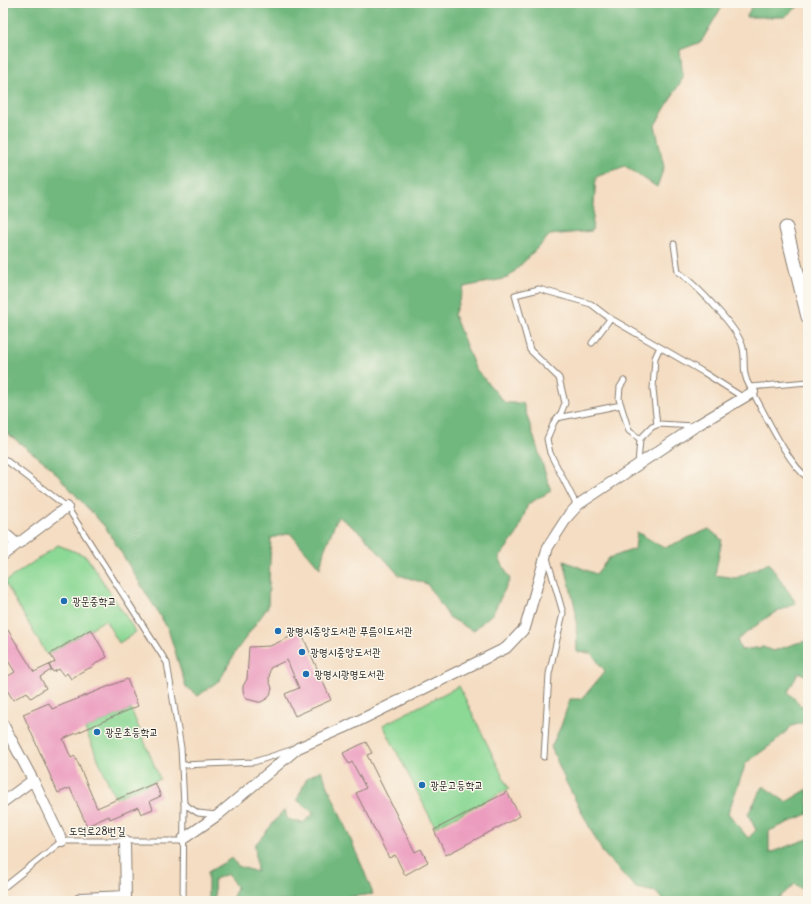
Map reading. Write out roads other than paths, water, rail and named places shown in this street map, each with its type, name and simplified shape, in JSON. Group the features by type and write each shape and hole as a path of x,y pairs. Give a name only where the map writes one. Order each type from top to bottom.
{"street":[{"path":"786,228 808,317"},
{"path":"183,840 218,815 298,748 346,727 506,648 525,628 548,546 568,516 577,506 696,426 744,398 751,390"},
{"path":"3,555 67,507"},
{"path":"3,532 18,544"},
{"path":"3,724 33,780 62,841"},
{"path":"3,802 33,780"},
{"path":"77,901 81,898 126,898 125,841"}],"lane":[{"path":"674,244 678,272 695,285 737,334 743,348 744,375 751,390 788,456 808,478"},
{"path":"577,506 550,453 547,439 554,422 561,413 565,403 559,378 530,350 516,294 539,289 591,304 610,319 704,372 744,398"},
{"path":"592,343 610,319"},
{"path":"657,425 653,389 655,358 660,347"},
{"path":"624,381 620,387 619,399 629,431 640,439"},
{"path":"751,390 808,382"},
{"path":"557,418 621,405"},
{"path":"638,464 640,439 652,427 659,424 696,426"},
{"path":"3,458 67,507 167,663 181,748 184,804 183,901"},
{"path":"544,757 549,674 563,613 546,555"},
{"path":"182,765 254,762 298,748"},
{"path":"184,804 198,813 218,815"},
{"name":"도덕로28번길","path":"3,888 62,841 183,840"}],"place":[{"name":"광문중학교","path":"64,601"},
{"name":"광명시중앙도서관 푸름이도서관","path":"278,631"},
{"name":"광명시중앙도서관","path":"302,652"},
{"name":"광명시광명도서관","path":"306,674"},
{"name":"광문초등학교","path":"97,732"},
{"name":"광문고등학교","path":"422,785"}]}
